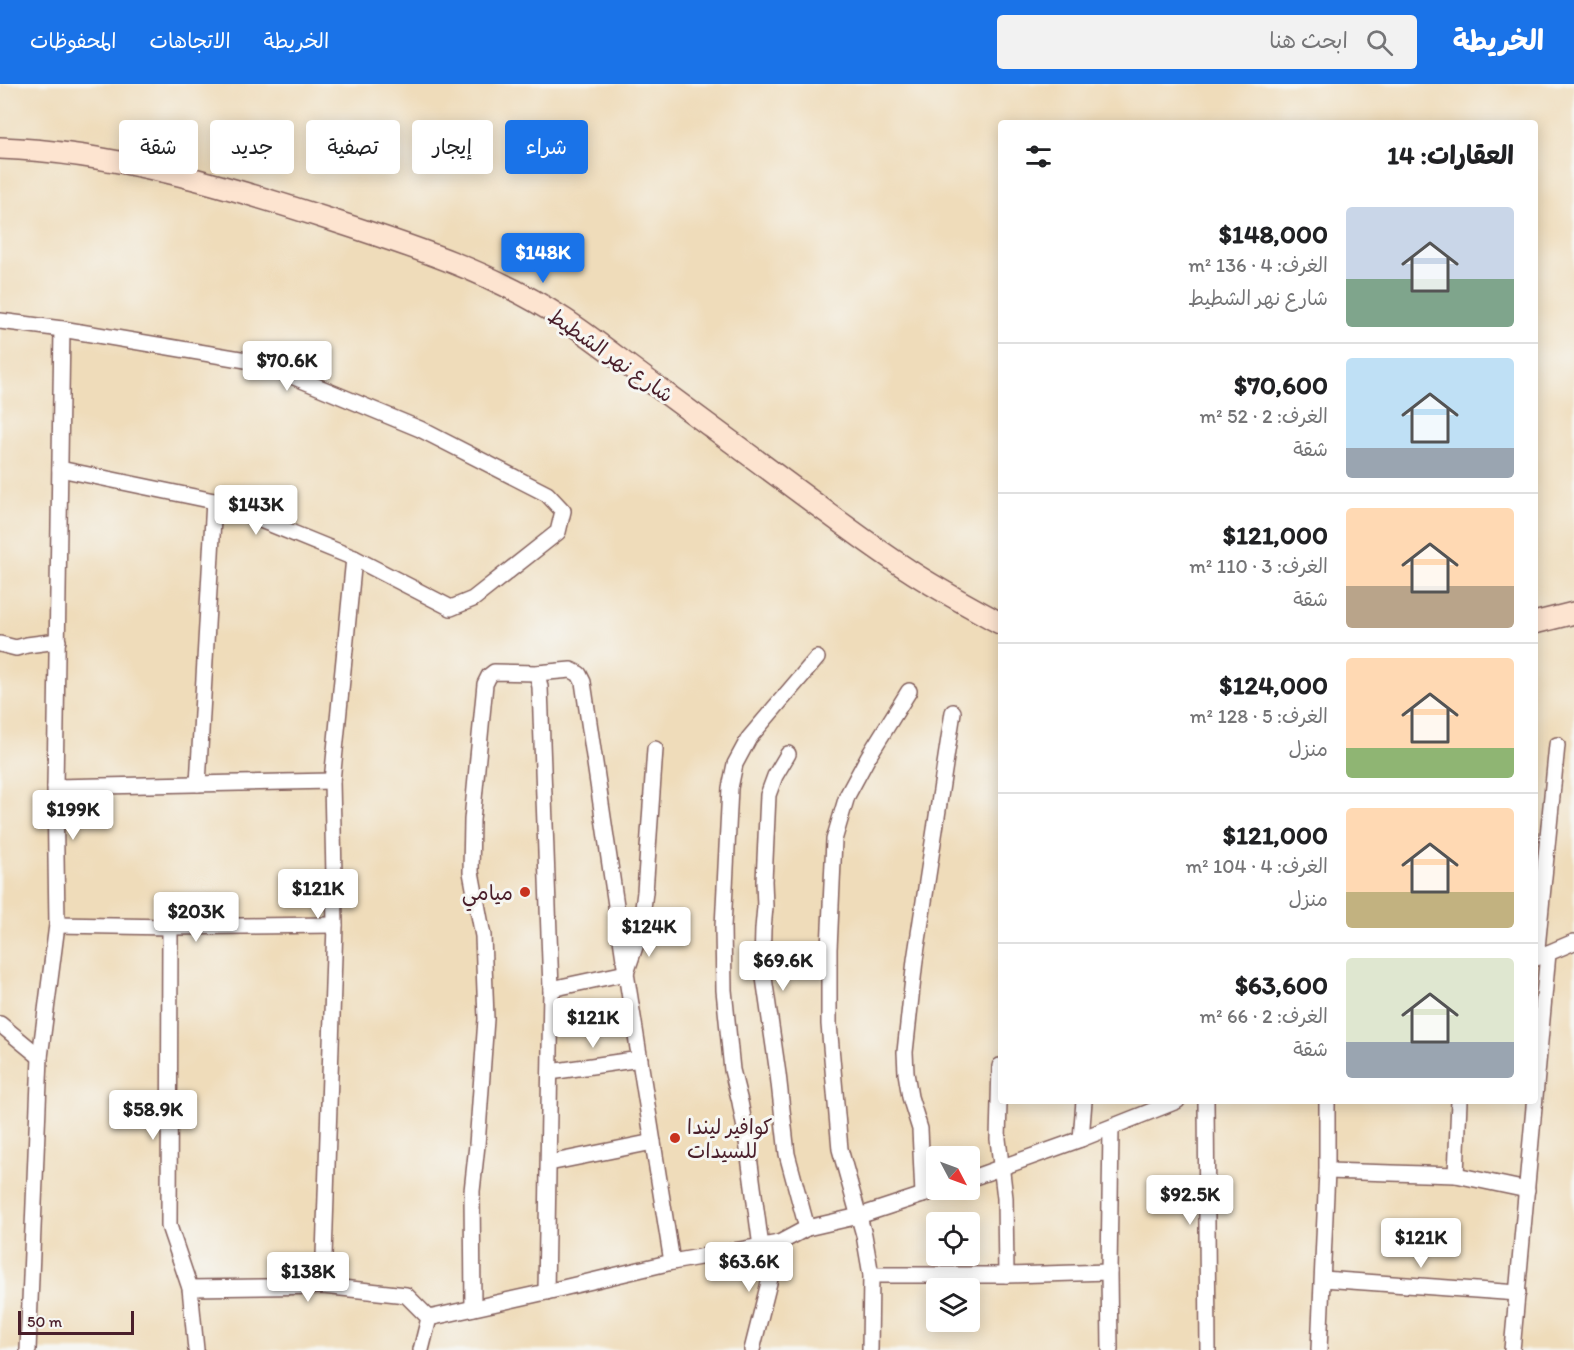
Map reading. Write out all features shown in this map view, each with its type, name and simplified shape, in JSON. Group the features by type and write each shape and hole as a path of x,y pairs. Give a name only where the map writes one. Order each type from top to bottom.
{"main road":[{"name":"شارع نهر الشطيط","path":"0,148 95,158 209,183 395,241 498,282 564,319 889,557 944,592 998,622"},
{"path":"1538,621 1574,613"}],"street":[{"path":"0,321 62,329 258,362 420,429 547,494 563,511 558,532 473,599 451,608 354,558 214,501 60,469"},
{"path":"28,1350 40,1057 57,925 56,787 62,329"},
{"path":"198,784 214,501"},
{"path":"323,1286 334,925 332,781 354,558"},
{"path":"0,644 16,648 58,641"},
{"path":"761,1247 746,1134 732,1070 724,990 723,927 730,788 735,764 749,738 817,658"},
{"path":"473,1308 472,1191 486,1019 483,936 471,872 472,820 485,684 494,672 537,673 571,670 579,674 583,682 672,1262"},
{"path":"537,673 540,694 551,989 546,1292"},
{"path":"870,1350 871,1275 864,1235 840,1149 829,1024 829,949 834,840 847,796 909,691"},
{"path":"923,1195 920,1129 910,1097 905,1052 915,960 953,712"},
{"path":"1538,993 1557,745"},
{"path":"626,973 640,932 655,749"},
{"path":"788,754 768,795 762,964 787,1154 807,1228"},
{"path":"56,787 332,781"},
{"path":"57,925 170,927 334,925"},
{"path":"170,927 169,1226 189,1288 196,1350"},
{"path":"1540,957 1574,942"},
{"path":"551,989 626,973"},
{"path":"0,1024 40,1057"},
{"path":"550,1072 640,1059"},
{"path":"999,1104 998,1139 1005,1198 1005,1275"},
{"path":"1081,1139 1084,1104"},
{"path":"1206,1104 1208,1350"},
{"path":"1319,1350 1327,1171 1327,1104"},
{"path":"1456,1175 1460,1104"},
{"path":"1512,1350 1527,1190 1532,1104"},
{"path":"980,1175 1111,1128 1158,1105"},
{"path":"1110,1350 1111,1128"},
{"path":"549,1163 653,1142"},
{"path":"1327,1171 1456,1175 1527,1190"},
{"path":"429,1318 672,1262 779,1244 807,1228 859,1216 926,1194"},
{"path":"752,1350 779,1244"},
{"path":"871,1275 1109,1272"},
{"path":"1323,1279 1518,1293"},
{"path":"189,1288 323,1286 406,1295 429,1318"},
{"path":"421,1350 429,1318"}],"place":[{"name":"ميامي","path":"525,892"},
{"name":"كوافير ليندا للسيدات","path":"675,1138"}]}
